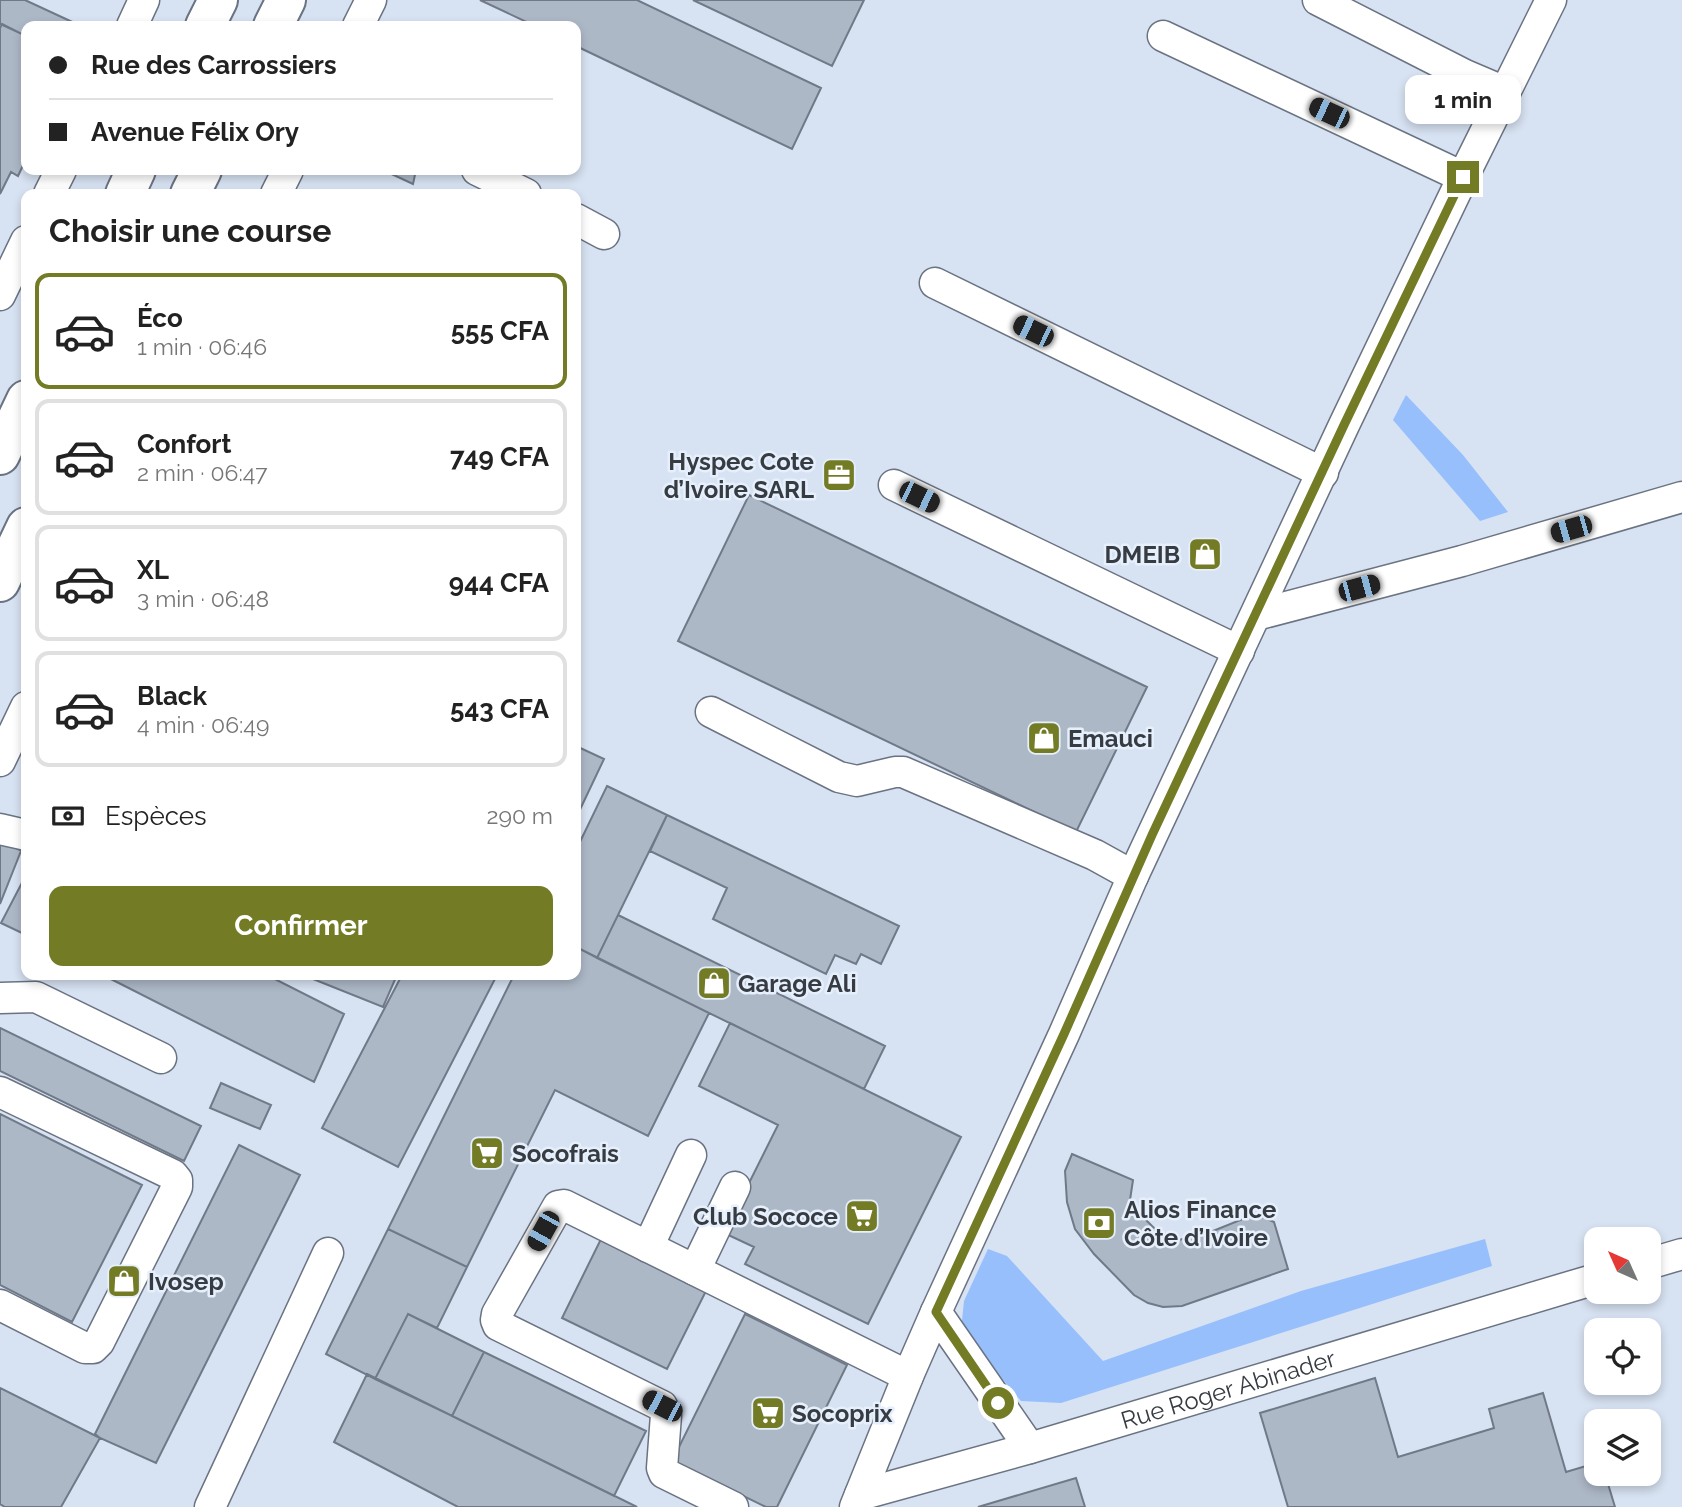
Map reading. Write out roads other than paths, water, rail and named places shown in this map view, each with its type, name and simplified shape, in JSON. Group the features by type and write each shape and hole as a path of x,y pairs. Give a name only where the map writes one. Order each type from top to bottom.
{"main road":[{"path":"208,21 218,0"},
{"path":"276,21 286,0"},
{"path":"0,455 21,411"},
{"path":"0,582 21,538"}],"street":[{"path":"134,21 144,0"},
{"path":"360,21 371,0"},
{"path":"1318,0 1465,75 1505,92"},
{"path":"857,1501 936,1312 1064,1034 1133,876 1463,177 1551,0"},
{"path":"1163,36 1463,177"},
{"path":"487,175 516,189"},
{"path":"581,222 604,234"},
{"path":"0,295 21,252"},
{"path":"935,283 1323,473"},
{"path":"894,485 1239,651"},
{"path":"1256,615 1462,561 1682,497"},
{"path":"711,712 839,778 857,781 903,772 1095,855 1133,876"},
{"path":"0,761 21,717"},
{"path":"0,829 21,834"},
{"path":"0,998 36,998 161,1058"},
{"path":"0,1092 173,1175 177,1180 177,1187 99,1342 93,1348 85,1348 0,1305"},
{"path":"648,1247 691,1155"},
{"path":"695,1270 735,1188"},
{"path":"733,1507 664,1473 662,1468 666,1415 662,1406 498,1325 497,1314 558,1206 564,1205 908,1376"},
{"path":"210,1507 328,1253"},
{"path":"1661,1260 1682,1254"},
{"name":"Rue Roger Abinader","path":"857,1501 1584,1283"},
{"path":"936,1312 1030,1448"}],"place":[{"name":"Hyspec Cote d’Ivoire SARL","path":"839,475"},
{"name":"DMEIB","path":"1205,554"},
{"name":"Emauci","path":"1044,738"},
{"name":"Garage Ali","path":"714,983"},
{"name":"Socofrais","path":"487,1153"},
{"name":"Club Sococe","path":"862,1216"},
{"name":"Alios Finance Côte d’Ivoire","path":"1099,1223"},
{"name":"Ivosep","path":"124,1281"},
{"name":"Socoprix","path":"768,1413"}]}
